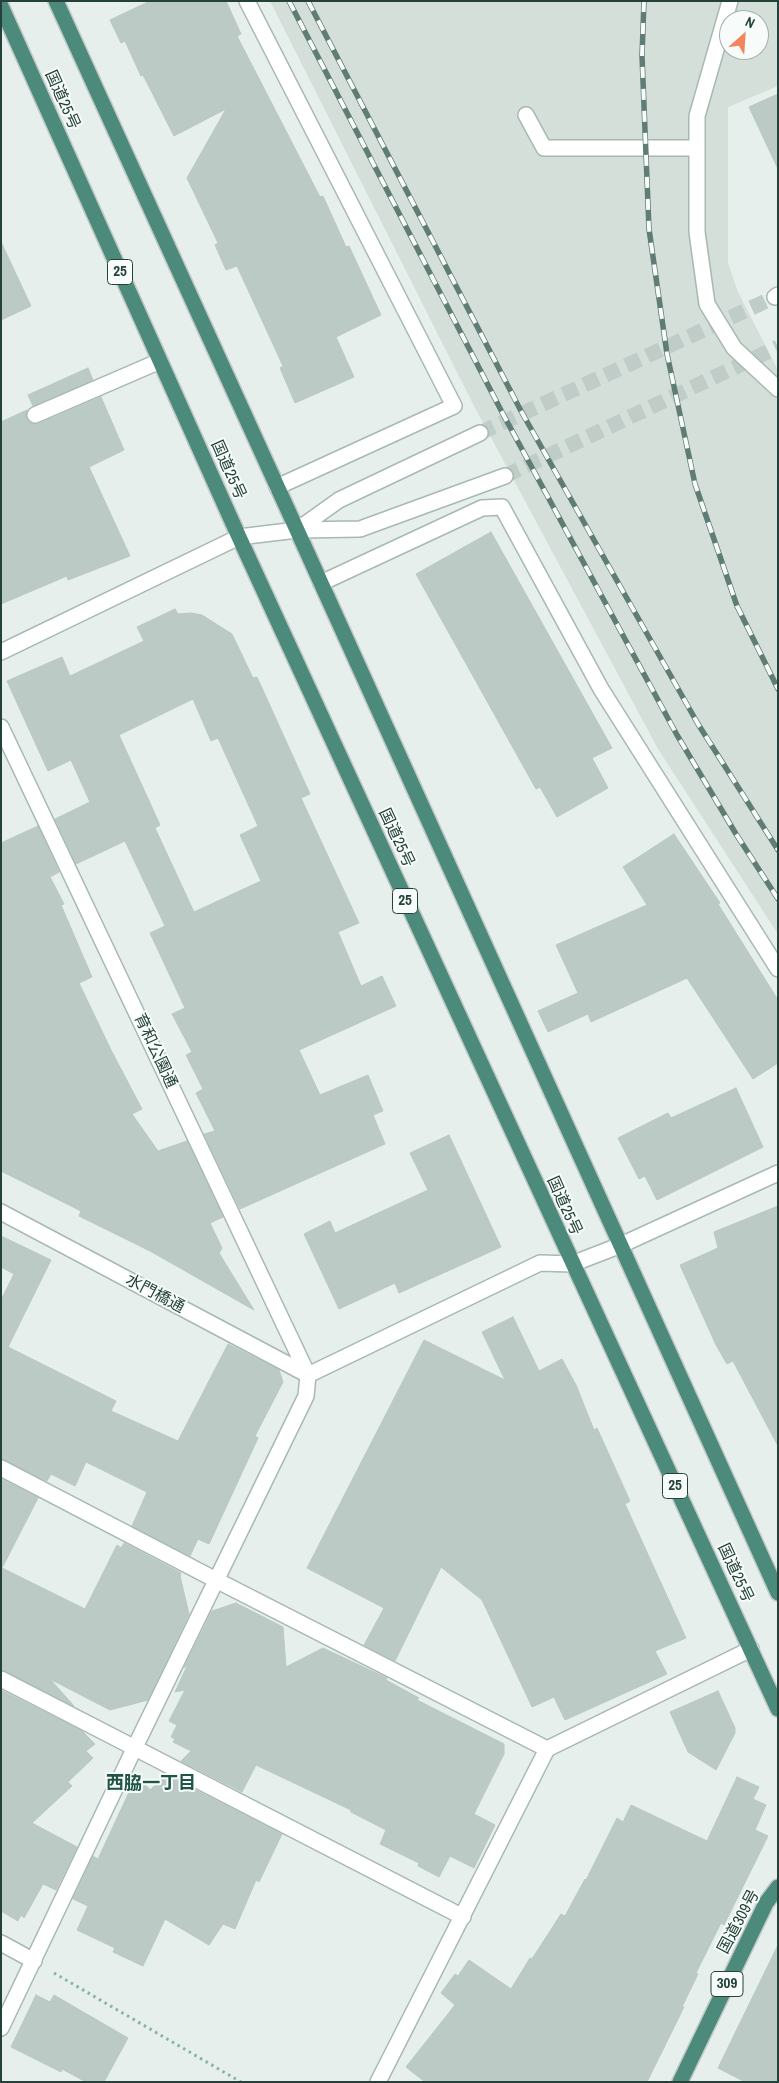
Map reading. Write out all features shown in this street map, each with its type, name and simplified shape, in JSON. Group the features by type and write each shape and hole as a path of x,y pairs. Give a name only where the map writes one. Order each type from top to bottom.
{"highway":[{"name":"国道25号","path":"56,1 778,1593"},
{"name":"国道25号","path":"1,6 238,537 778,1709"},
{"name":"国道309号","path":"680,2082 766,1903 778,1887"}],"street":[{"path":"247,1 454,406 277,487"},
{"path":"730,1 697,116 697,232 707,304 734,348 778,389"},
{"path":"526,115 544,148 697,148"},
{"path":"35,415 160,361"},
{"path":"297,530 339,500 480,433"},
{"path":"1,652 238,537 297,530 360,529 505,476"},
{"path":"321,583 482,508 502,507 602,690 778,969"},
{"name":"育和公園通","path":"1,727 308,1375"},
{"path":"1,2028 306,1396 308,1375 540,1263 572,1264 621,1245 778,1173"},
{"name":"水門橋通","path":"1,1212 308,1375"},
{"path":"1,1468 548,1749"},
{"path":"378,2082 548,1749 751,1649"},
{"path":"1,1679 462,1917"},
{"path":"1,1943 34,1961"}],"path":[{"path":"34,1961 241,2082"}],"shaded area":[{"path":"270,1 778,1 778,86 728,107 728,263 738,292 778,370 778,934 658,749 473,404"}],"building":[{"path":"150,1 226,1 241,34 237,36 320,197 323,196 346,247 349,246 381,315 336,337 354,377 295,403 280,368 283,366 237,266 226,270 215,245 218,243 187,178 226,109 174,136 143,75 141,76 125,41 121,43 110,20"},
{"path":"778,94 778,169 749,107"},
{"path":"1,242 31,306 1,320"},
{"path":"88,368 93,380 33,406 28,395"},
{"path":"101,397 124,450 89,467 130,556 68,580 67,576 1,604 1,422 27,410 26,418 29,422 38,424"},
{"path":"491,532 612,748 592,758 608,788 557,817 540,787 536,789 416,574"},
{"path":"175,609 178,614 191,613 202,615 232,634 253,678 257,677 310,794 301,798 359,923 338,932 361,986 382,976 396,1006 299,1050 320,1095 368,1075 383,1111 373,1115 385,1144 240,1209 204,1134 215,1131 196,1093 203,1089 186,1055 192,1052 172,1014 185,1008 150,933 165,926 125,841 76,864 55,819 90,802 71,760 48,771 7,681 62,657 70,676 144,641 137,627","holes":["193,699 211,741 218,738 258,826 240,835 261,881 194,912 155,828 160,825 119,735"]},
{"path":"38,826 59,872 50,877 64,904 61,905 92,977 79,983 142,1109 132,1114 158,1151 187,1141 223,1217 210,1223 222,1248 219,1253 254,1310 150,1251 79,1216 81,1211 1,1171 1,843"},
{"path":"674,834 720,903 718,904 778,1000 778,1063 753,1079 687,978 591,1022 588,1014 548,1032 538,1011 578,993 556,945 647,905 623,867"},
{"path":"736,1088 763,1147 657,1200 645,1176 639,1179 618,1138 668,1113 671,1118"},
{"path":"449,1135 501,1247 399,1293 395,1283 339,1309 304,1234 330,1221 335,1233 428,1190 410,1153"},
{"path":"778,1206 778,1446 733,1361 727,1364 716,1345 680,1265 718,1248 714,1232"},
{"path":"1,1236 51,1260 8,1347 116,1401 111,1411 178,1441 228,1344 279,1370 283,1382 255,1436 258,1438 209,1544 198,1539 190,1556 132,1526 147,1492 86,1462 75,1486 51,1474 47,1481 1,1459 1,1300 14,1274 1,1267"},
{"path":"513,1317 539,1371 562,1359 576,1385 594,1430 597,1428 630,1501 625,1504 686,1638 655,1651 667,1674 565,1720 554,1697 532,1707 482,1600 441,1567 395,1661 364,1645 384,1608 307,1568 424,1340 505,1380 482,1332"},
{"path":"1,1479 38,1498 2,1568 85,1609 117,1545 121,1548 124,1543 181,1573 180,1576 189,1614 148,1700 110,1710 50,1679 74,1706 1,1670"},
{"path":"236,1603 283,1627 286,1667 323,1648 387,1678 386,1680 419,1698 417,1700 504,1744 504,1754 474,1814 495,1825 474,1868 450,1856 439,1877 418,1866 419,1863 380,1844 386,1830 351,1812 351,1810 256,1765 242,1792 181,1761 191,1751 173,1742 175,1739 171,1737 177,1725 169,1721 185,1690 175,1692 188,1664 184,1668 212,1611"},
{"path":"1,1690 82,1731 95,1744 86,1751 93,1758 68,1782 72,1786 32,1823 77,1847 56,1890 43,1884 24,1918 21,1915 18,1921 1,1911"},
{"path":"718,1691 735,1728 735,1733 716,1770 688,1752 670,1712"},
{"path":"137,1775 150,1790 166,1775 282,1834 259,1882 256,1880 235,1929 223,1924 209,1945 165,1919 143,1966 113,1952 115,1948 77,1930 88,1906 73,1899 93,1856 98,1859"},
{"path":"737,1777 759,1787 753,1799 766,1805 755,1830 768,1836 724,1925 721,1923 696,1973 698,1974 682,2007 684,2007 647,2082 425,2082 406,2067 455,2005 441,1993 455,1974 458,1976 469,1960 511,1989 561,1914 565,1916 586,1880 617,1818 623,1822 631,1805 707,1841"},
{"path":"778,1945 778,2082 745,2082 718,2068"},
{"path":"36,1995 50,2002 54,1995 128,2038 104,2082 86,2082 62,2069 61,2072 11,2047"}],"tunnel":[{"path":"480,433 775,297"},
{"path":"505,476 778,347"}],"railway":[{"path":"289,1 504,416 677,735 736,834 778,899"},
{"path":"308,1 521,411 698,724 778,850"},
{"path":"644,1 642,56 649,229 667,354 695,484 737,606 778,689"}],"district":[{"name":"西脇一丁目","path":"151,1784"}]}
